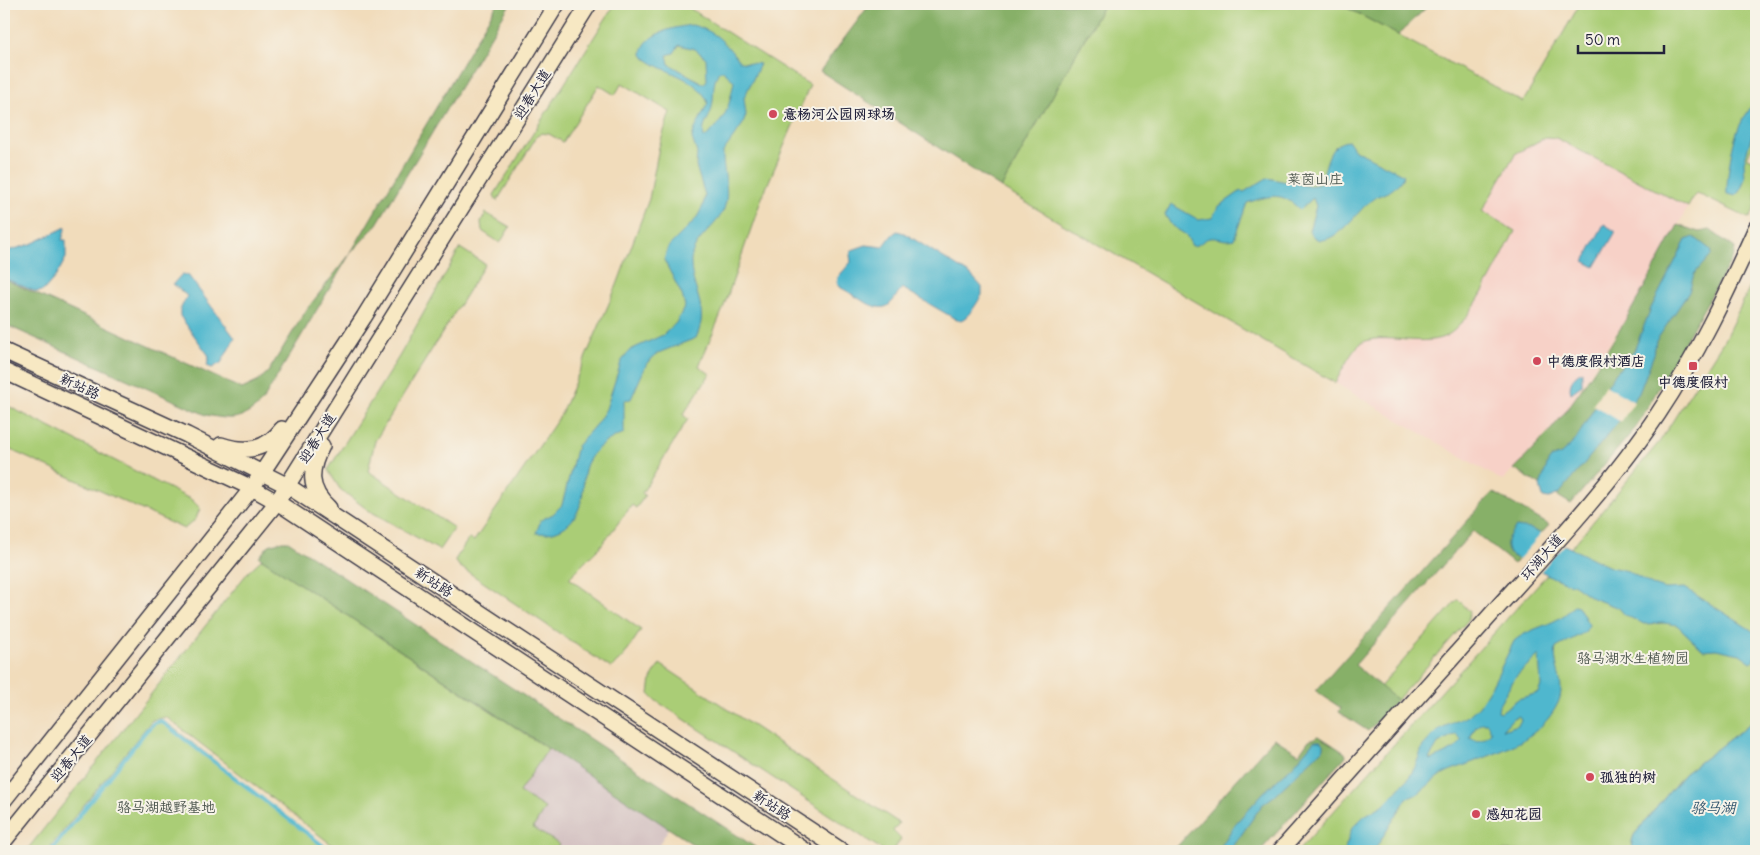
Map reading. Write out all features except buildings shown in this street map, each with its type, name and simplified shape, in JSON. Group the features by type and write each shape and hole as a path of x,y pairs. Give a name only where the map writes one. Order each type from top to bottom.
{"street":[{"name":"迎春大道","path":"4,800 252,488 364,317 557,4"},
{"name":"迎春大道","path":"4,841 277,502 589,4"},
{"name":"环湖大道","path":"1280,851 1524,579 1643,434 1668,399 1717,312 1756,228"},
{"path":"353,529 320,499 314,487 314,460 394,314"},
{"path":"187,435 231,448 251,450 262,448 275,438 364,317"},
{"name":"新站路","path":"4,351 187,435 288,486 842,851"},
{"name":"新站路","path":"4,371 252,488 277,502 806,851"},
{"path":"312,396 335,410"}],"shaded area":[{"path":"1546,137 1556,138 1688,207 1637,301 1563,415 1503,481 1335,383 1349,358 1362,342 1385,338 1410,342 1465,320 1515,231 1482,212 1515,154"},
{"path":"548,749 669,828 659,844 669,851 555,851 559,844 533,828 519,792"}],"green space":[{"path":"497,4 510,4 377,224 350,254"},
{"path":"615,4 683,4 810,85 761,200 723,309 699,366 710,374 683,415 688,419 642,493 645,496 636,508 632,505 599,548 569,578 641,630 623,657 611,668 459,566 455,560 469,538 474,541 560,416 617,285 649,199 659,147 670,112 622,83 615,95 599,85 563,142 549,134 541,133 535,139 497,201 494,195"},
{"path":"870,4 1104,4 1001,188 820,71"},
{"name":"莱茵山庄","path":"1104,4 1340,4 1523,102 1580,4 1756,4 1756,138 1747,158 1756,162 1756,204 1751,217 1748,218 1696,193 1688,207 1556,138 1546,137 1515,154 1482,211 1515,231 1485,289 1456,329 1446,336 1423,341 1374,339 1364,342 1351,355 1335,383 1001,188"},
{"path":"1340,4 1430,4 1398,35"},
{"path":"486,213 510,227 500,243 482,231 481,222"},
{"path":"1678,225 1699,232 1710,230 1735,248 1734,255 1637,426 1571,504 1514,469 1563,415 1595,370 1638,299"},
{"path":"460,248 485,264 375,441 368,471 454,528 439,550 368,510 340,489 328,470 400,355"},
{"path":"350,254 262,402 249,413 237,418 206,415 4,324 4,279 242,389 257,382 268,372 307,309"},
{"name":"骆马湖水生植物园","path":"1756,275 1756,719 1684,774 1634,835 1632,841 1633,851 1298,851 1577,541 1660,441 1724,340"},
{"path":"4,404 192,500 200,508 196,519 184,529 4,447"},
{"path":"1493,492 1549,525 1514,564 1473,531 1355,665 1397,700 1368,731 1339,712 1341,708 1316,691"},
{"path":"288,541 761,851 703,851 259,557 269,545"},
{"path":"262,559 548,749 519,792 545,808 533,828 559,844 555,851 340,851 166,717 152,720 47,851 26,851 249,571"},
{"path":"1458,599 1470,612 1468,620 1397,700 1379,688"},
{"path":"660,664 899,823 893,831 901,839 893,851 884,851 655,700 649,694 651,679"},
{"name":"骆马湖越野基地","path":"161,721 171,726 330,851 51,851 146,731 154,723"},
{"path":"1319,736 1345,753 1346,756 1260,851 1173,851 1274,738 1299,754 1309,740"}],"water":[{"path":"692,25 708,31 725,43 740,62 760,64 744,98 746,115 743,124 723,152 727,195 724,209 721,216 700,240 692,253 693,280 701,308 700,327 696,338 658,353 647,363 631,399 624,400 624,433 608,440 592,455 587,464 582,500 575,517 563,528 546,533 536,533 541,520 553,514 562,505 577,446 598,422 606,409 621,362 630,350 663,335 676,323 685,306 682,295 664,260 668,247 696,219 703,206 705,195 696,166 697,153 692,138 708,103 696,86 659,67 642,55 643,47 654,36 661,32","holes":["679,45 695,49 706,58 707,80 704,84 669,64 667,55 674,53","719,71 723,71 734,81 732,90 722,119 704,138 703,133 711,111 714,85"]},
{"path":"1756,97 1756,121 1744,162 1745,178 1740,192 1736,196 1727,194 1729,169 1737,131"},
{"path":"1349,141 1355,150 1404,175 1396,187 1368,203 1348,224 1332,237 1323,240 1316,238 1309,231 1316,206 1313,198 1300,210 1288,200 1276,196 1247,203 1234,239 1210,238 1195,246 1192,246 1186,235 1172,226 1165,215 1171,204 1199,220 1212,218 1218,207 1241,191 1244,192 1267,178 1307,186 1320,184 1326,163 1332,151 1342,142"},
{"path":"1604,224 1615,231 1615,233 1595,267 1584,261"},
{"path":"66,227 62,240 66,240 66,258 56,276 43,291 36,292 4,278 4,252 31,244"},
{"path":"897,231 904,233 971,275 982,287 982,295 971,312 964,318 957,320 902,288 893,301 885,307 872,306 841,288 837,283 838,277 851,262 850,255 852,250 866,245 883,247"},
{"path":"1694,237 1711,250 1712,254 1694,274 1689,292 1656,341 1654,354 1639,393 1616,425 1559,494 1549,498 1543,497 1540,486 1548,462 1551,458 1561,454 1575,441 1612,378 1634,351 1651,308 1686,240"},
{"path":"182,274 188,275 235,338 221,363 212,368 207,366 209,356 180,316 180,310 187,296 173,284"},
{"path":"1582,371 1582,385 1571,393 1570,386 1572,380"},
{"path":"1516,527 1531,529 1610,567 1628,571 1652,585 1665,589 1685,588 1756,633 1755,660 1751,662 1740,654 1716,649 1703,650 1677,625 1664,623 1644,624 1625,615 1619,608 1592,598 1574,585 1554,578 1509,554 1508,539"},
{"path":"1574,605 1578,606 1589,625 1585,632 1556,648 1555,655 1561,689 1560,696 1551,715 1542,725 1522,741 1445,773 1421,792 1407,798 1374,851 1344,851 1352,828 1364,816 1383,805 1408,779 1423,746 1439,729 1468,716 1479,706 1494,682 1514,641 1568,612","holes":["1539,655 1541,686 1538,693 1518,699 1501,712 1498,711 1499,705 1516,676","1519,716 1521,720 1518,725 1502,730 1513,718","1481,723 1487,723 1491,732 1485,739 1476,741 1470,738 1475,728","1457,734 1462,741 1454,749 1431,760 1429,759 1438,744"]},
{"name":"骆马湖","path":"1756,719 1756,851 1633,851 1632,841 1634,835 1684,774"},
{"path":"1314,741 1321,741 1324,744 1324,748 1262,805 1230,851 1218,851 1236,823 1264,792 1294,765"}],"pier":[{"path":"1605,385 1634,402 1621,422 1593,405"},
{"path":"1543,532 1566,543 1540,572 1518,560"}],"waterway":[{"path":"51,851 146,731 154,723 161,721 330,851"}],"place":[{"name":"意杨河公园网球场","path":"773,114"},
{"name":"中德度假村酒店","path":"1537,361"},
{"name":"中德度假村","path":"1693,366"},
{"name":"孤独的树","path":"1590,777"},
{"name":"感知花园","path":"1476,814"}]}
